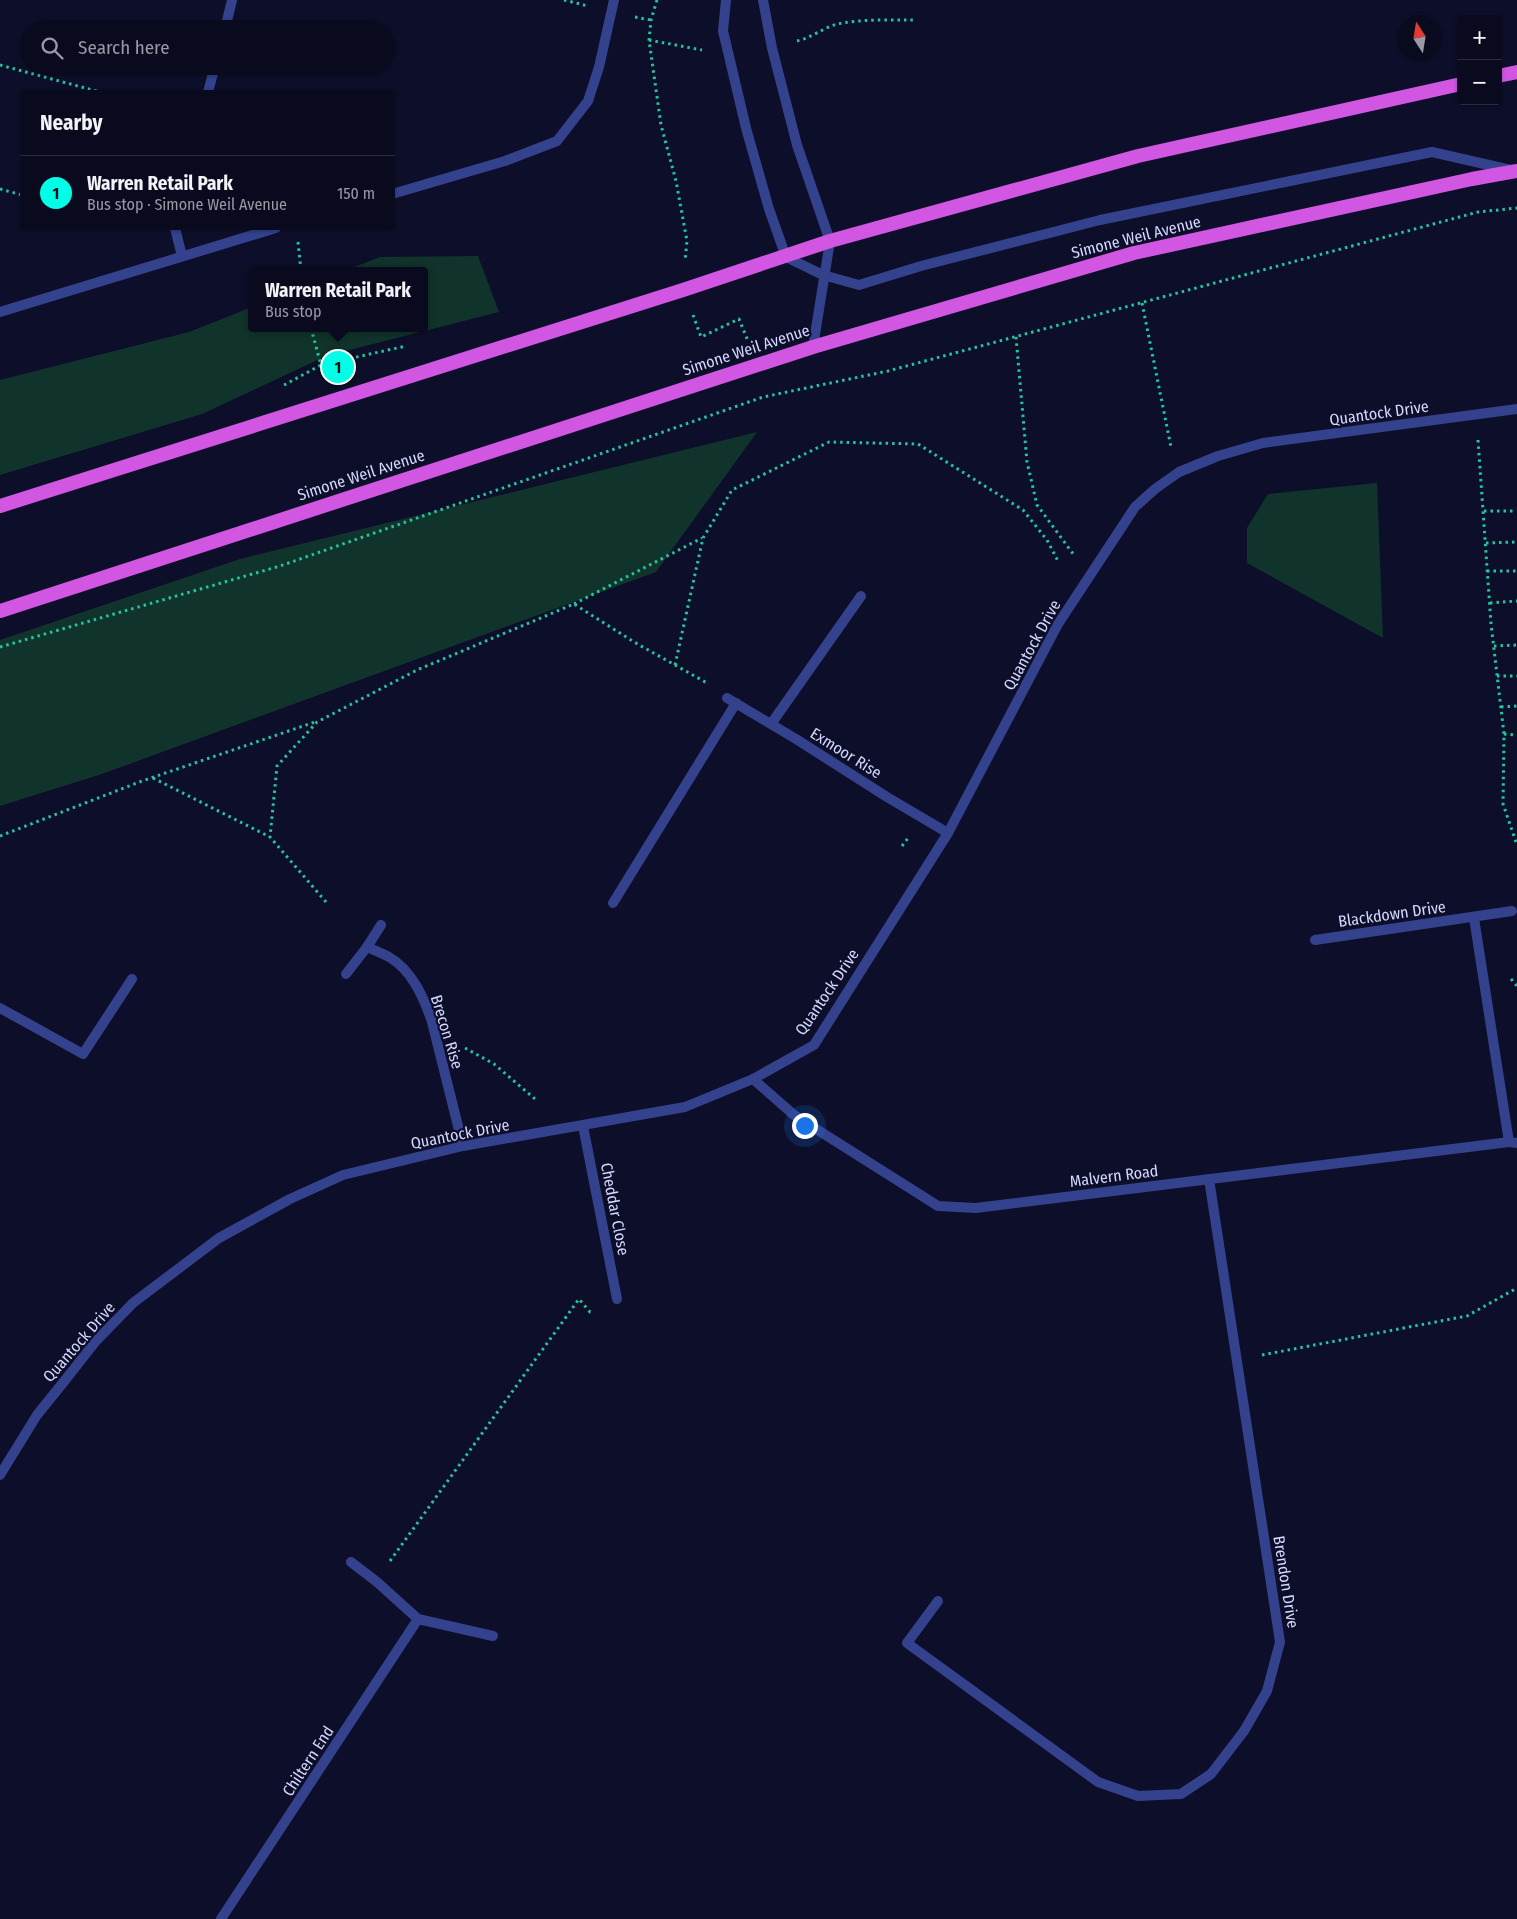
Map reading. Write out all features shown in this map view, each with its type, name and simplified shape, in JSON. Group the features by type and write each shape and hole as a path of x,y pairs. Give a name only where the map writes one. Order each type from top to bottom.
{"highway":[{"path":"1502,75 1517,72"},
{"path":"0,506 341,399 786,256 830,240 1138,156 1457,85"},
{"name":"Simone Weil Avenue","path":"0,611 813,347 1134,254 1472,179 1517,171"}],"street":[{"path":"227,20 232,0"},
{"path":"395,193 506,161 557,141 588,101 599,67 614,0"},
{"path":"726,0 723,31 756,164 769,209 786,256 823,275 859,285 921,266 1100,220 1432,152 1517,171"},
{"path":"763,0 774,57 797,145 830,240 813,347"},
{"path":"209,90 213,75"},
{"path":"176,230 182,256"},
{"path":"0,312 269,230"},
{"name":"Quantock Drive","path":"0,1475 37,1415 96,1341 133,1303 194,1255 219,1238 290,1198 343,1175 463,1146 685,1107 753,1080 814,1045 948,833 1058,624 1135,507 1155,489 1179,472 1218,456 1263,444 1517,409"},
{"path":"770,724 862,596"},
{"name":"Exmoor Rise","path":"613,902 731,701 948,833"},
{"name":"Blackdown Drive","path":"1315,940 1512,912"},
{"path":"1474,918 1513,1143"},
{"path":"346,974 381,925"},
{"name":"Brecon Rise","path":"367,947 390,957 407,972 427,1006 463,1146"},
{"path":"0,1008 83,1054 132,979"},
{"name":"Malvern Road","path":"753,1080 794,1115 938,1206 976,1208 1513,1143"},
{"name":"Cheddar Close","path":"583,1126 617,1299"},
{"name":"Brendon Drive","path":"938,1601 908,1642 1098,1782 1138,1796 1181,1794 1211,1774 1244,1731 1267,1691 1280,1642 1209,1180"},
{"path":"351,1562 377,1582 418,1619 493,1636"},
{"name":"Chiltern End","path":"221,1919 418,1619"}],"path":[{"path":"657,0 651,20 650,40 661,125"},
{"path":"0,65 20,70"},
{"path":"37,75 93,90"},
{"path":"0,189 20,194"},
{"path":"0,647 280,566 763,397 888,371 1478,212 1517,208"},
{"path":"297,236 301,267"},
{"path":"1142,303 1169,441 1179,472"},
{"path":"311,332 321,365"},
{"path":"1016,337 1027,462 1037,505 1067,547 1090,574"},
{"path":"1476,415 1490,603 1504,734 1502,804 1517,845"},
{"path":"675,665 703,538 732,490 829,442 918,444 1023,510 1047,540 1059,563"},
{"path":"1484,511 1514,511"},
{"path":"0,836 153,778 316,722 417,670 574,604 703,538"},
{"path":"1486,543 1517,542"},
{"path":"1488,571 1517,571"},
{"path":"1490,603 1517,601"},
{"path":"574,604 708,684"},
{"path":"1494,646 1517,645"},
{"path":"1497,676 1517,676"},
{"path":"1501,707 1517,706"},
{"path":"270,837 277,766 316,722"},
{"path":"1504,734 1517,734"},
{"path":"153,778 270,837 326,902"},
{"path":"1511,979 1517,986"},
{"path":"459,1044 494,1064 535,1099"},
{"path":"1237,1359 1467,1316 1517,1288"},
{"path":"377,1582 579,1299"}],"green space":[{"path":"478,256 499,312 428,330 428,267 354,267 380,257"},
{"path":"248,309 248,332 420,332 326,356 202,414 0,475 0,380 189,332"},
{"path":"757,432 656,572 102,774 0,806 0,640 240,559"},
{"path":"1377,483 1383,638 1247,563 1247,528 1268,494"}],"place":[{"name":"Warren Retail Park","path":"338,367"}]}
